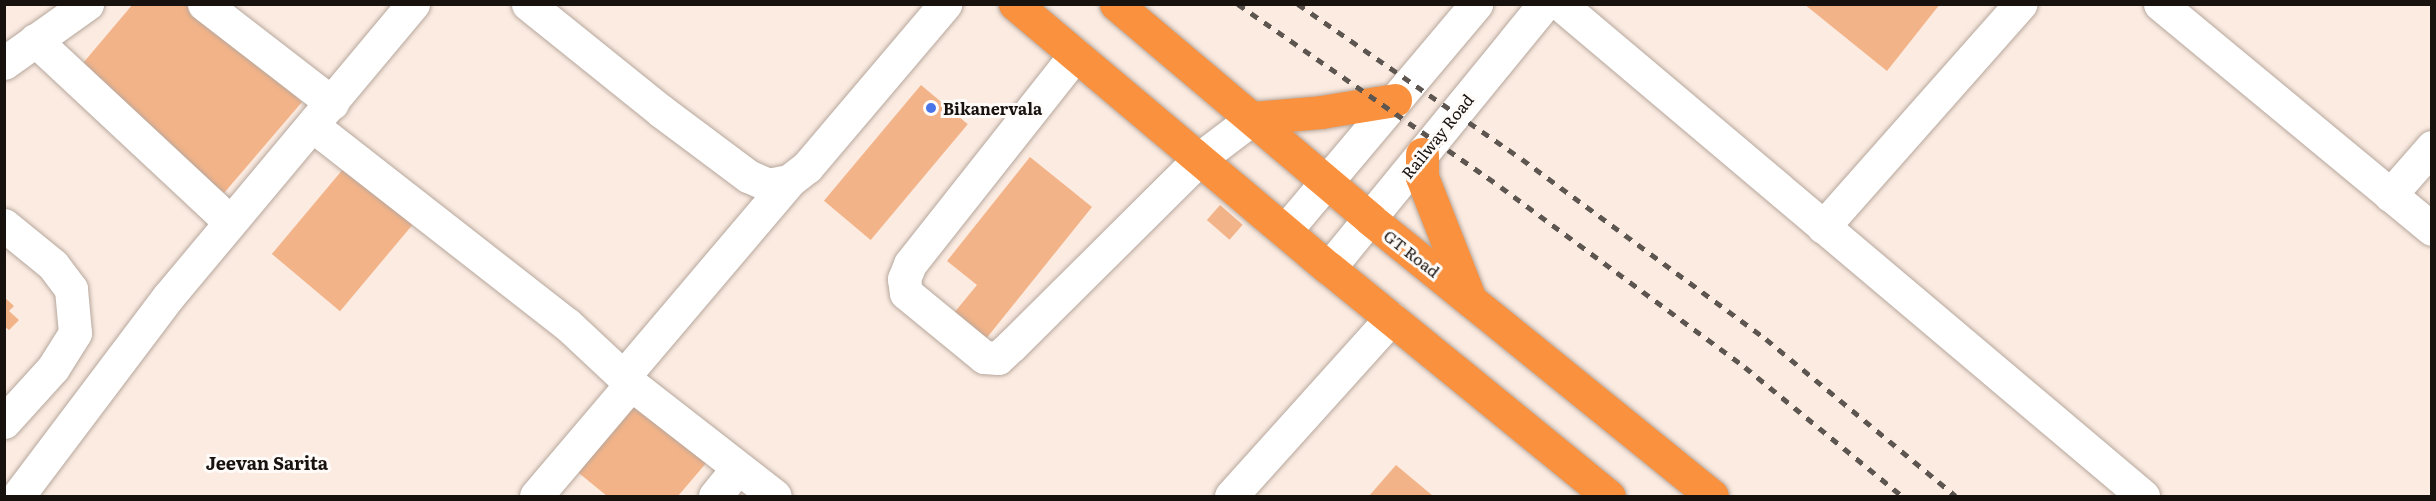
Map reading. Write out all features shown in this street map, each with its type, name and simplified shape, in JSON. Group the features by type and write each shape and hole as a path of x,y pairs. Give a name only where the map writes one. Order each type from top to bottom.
{"highway":[{"path":"1015,4 1391,318 1591,491"},
{"name":"GT Road","path":"1116,4 1370,219 1712,496"},
{"path":"1253,118 1322,112 1395,100"},
{"path":"1422,154 1422,177 1470,298"}],"street":[{"path":"4,63 87,4"},
{"path":"204,4 322,115 568,325 627,380 775,496"},
{"path":"18,496 168,297 413,4"},
{"path":"528,4 748,176 768,185 789,182"},
{"path":"536,496 627,380 789,182 807,167 945,4"},
{"path":"1285,231 1476,4"},
{"name":"Railway Road","path":"1329,268 1544,4"},
{"path":"1560,4 2143,496"},
{"path":"1823,228 2020,4"},
{"path":"2160,4 2432,229"},
{"path":"35,40 230,222"},
{"path":"1075,55 909,264 904,279 906,293 984,357 998,358 1199,159 1253,118"},
{"path":"2390,195 2432,147"},
{"path":"4,225 53,265 71,290 75,333 53,368 4,422"},
{"path":"1231,496 1391,318"},
{"path":"715,496 738,468"}],"building":[{"path":"133,4 189,4 302,102 224,193 78,69"},
{"path":"1804,4 1940,4 1887,71"},
{"path":"921,85 968,124 871,240 824,201"},
{"path":"1030,157 1092,207 981,345 949,319 977,285 947,261"},
{"path":"349,162 417,219 340,311 272,254"},
{"path":"1220,205 1243,225 1230,240 1207,220"},
{"path":"4,297 14,306 9,311 19,320 9,330 4,326"},
{"path":"626,395 707,462 678,496 607,496 569,465"},
{"path":"1396,465 1433,496 1369,496"}],"railway":[{"path":"1238,4 1501,187 1745,367 1902,496"},
{"path":"1298,4 1522,159 1766,339 1956,496"}],"place":[{"name":"Bikanervala","path":"931,108"}],"district":[{"name":"Jeevan Sarita","path":"267,463"}]}
